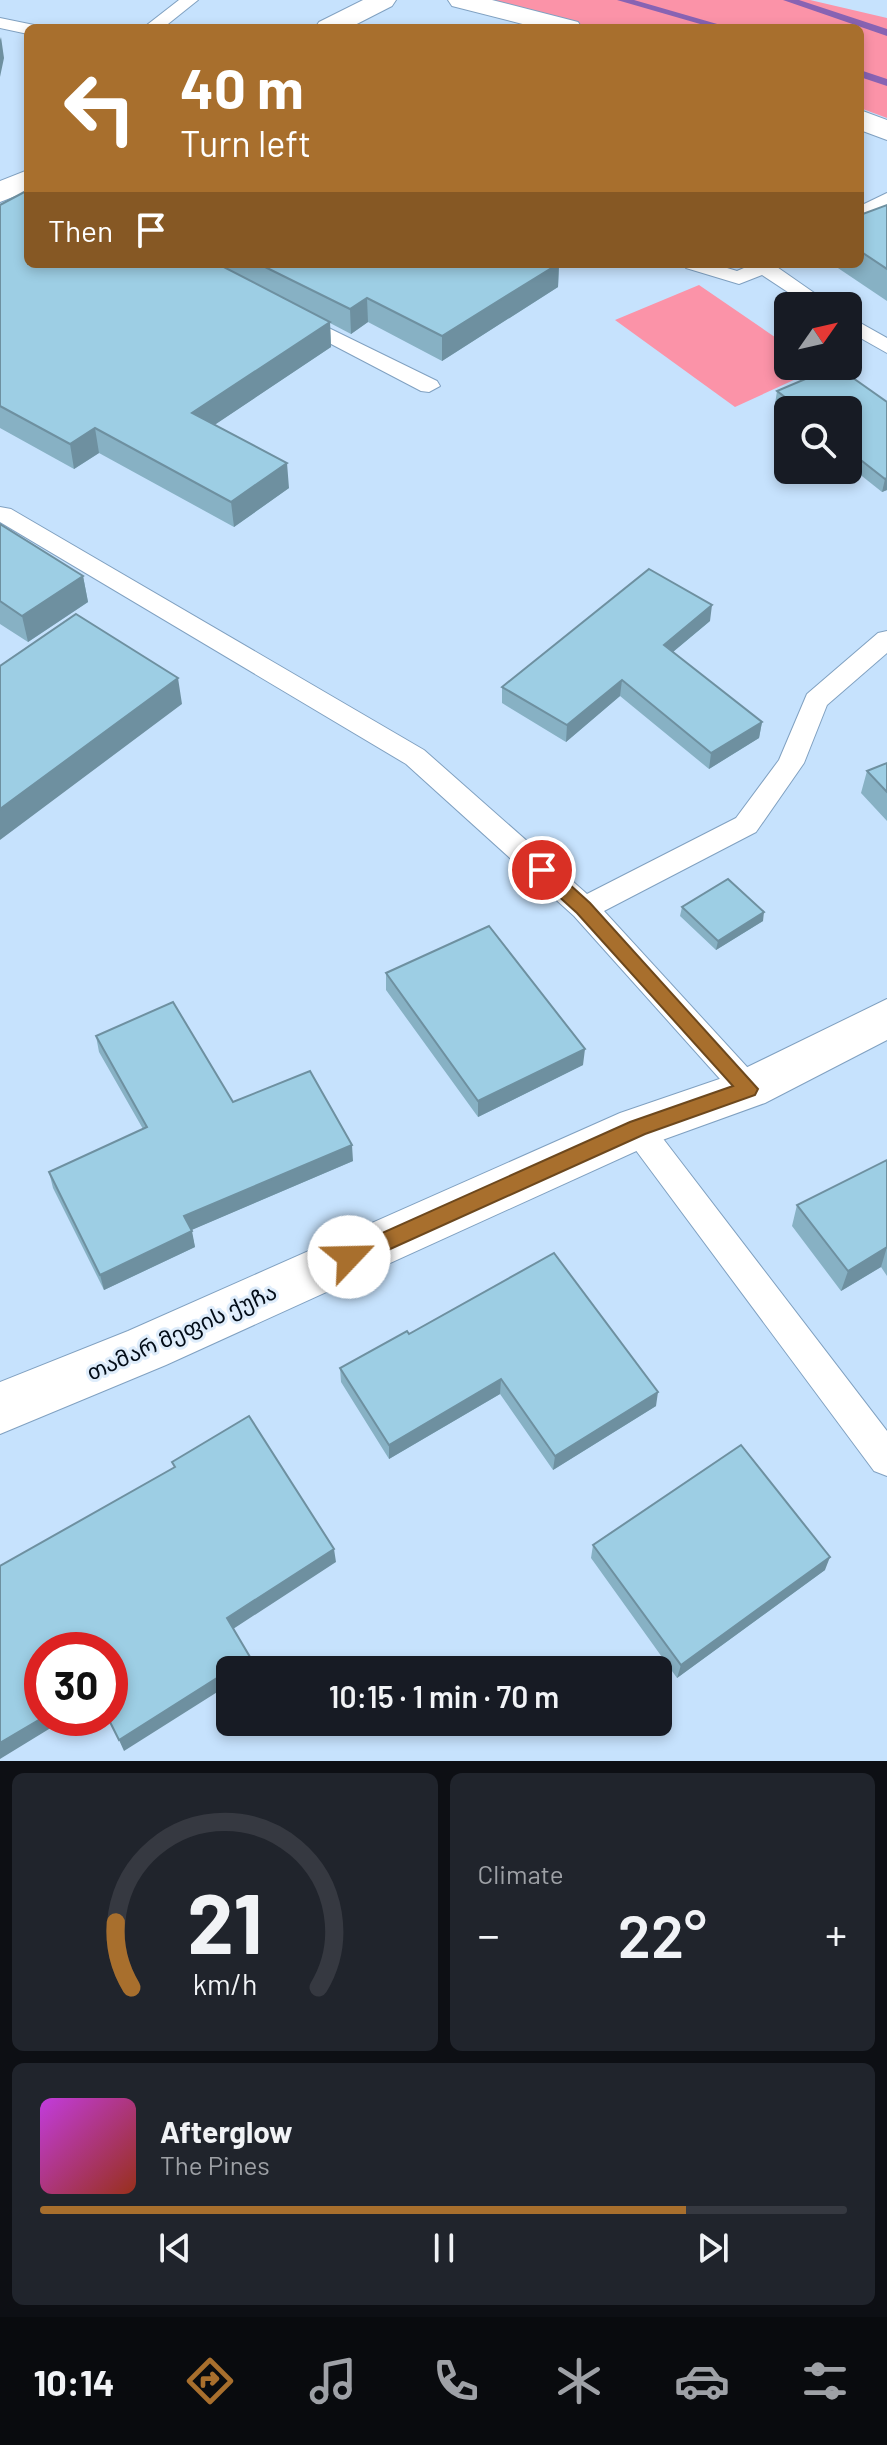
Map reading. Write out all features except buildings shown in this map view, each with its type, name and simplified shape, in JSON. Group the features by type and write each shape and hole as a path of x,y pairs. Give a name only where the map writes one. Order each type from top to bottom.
{"street":[{"path":"336,24 383,0"},
{"path":"461,0 554,24"},
{"path":"864,121 887,131"},
{"name":"თამარ მეფის ქუჩა","path":"0,1408 147,1348 637,1128 748,1089 887,1018"}],"lane":[{"path":"157,24 190,0"},
{"path":"0,23 24,28"},
{"path":"864,212 887,199"},
{"path":"706,268 739,278 762,268"},
{"path":"770,268 803,292"},
{"path":"275,307 429,386"},
{"path":"862,331 887,347"},
{"path":"3,514 415,757 584,908 748,1089"},
{"path":"584,908 746,825 791,763 816,700 887,639"},
{"path":"637,1128 887,1459"}],"shaded area":[{"path":"493,0 810,0 887,18 887,118 864,109 864,24 580,24"},
{"path":"699,285 774,336 774,380 794,380 735,407 615,320"}],"waterway":[{"path":"622,0 711,24"},
{"path":"788,0 860,24"},
{"path":"864,25 887,33"},
{"path":"864,74 887,83"}],"route":[{"path":"349,1257 637,1128 748,1089 584,908 542,870"}]}
